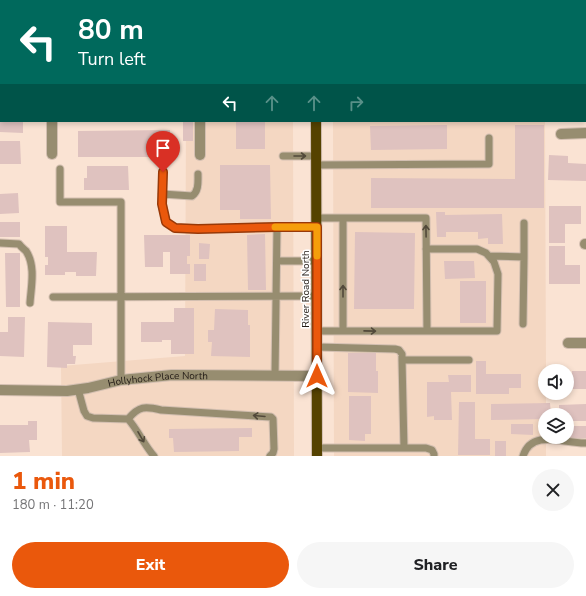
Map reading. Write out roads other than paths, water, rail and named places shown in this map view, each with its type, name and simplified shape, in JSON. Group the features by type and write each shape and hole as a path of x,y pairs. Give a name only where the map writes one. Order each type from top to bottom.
{"main road":[{"name":"River Road North","path":"316,122 317,452"}],"street":[{"path":"52,122 52,154"},
{"path":"200,122 200,155"},
{"path":"561,134 586,133"},
{"path":"568,343 586,343"},
{"name":"Hollyhock Place North","path":"0,390 67,391 88,388 121,380 172,375 317,376"}],"lane":[{"path":"283,156 316,161 489,164 489,138"},
{"path":"60,170 60,202 121,202 121,380"},
{"path":"163,172 162,204 166,222 175,228 198,229 277,227 342,218 426,218 427,331"},
{"path":"162,194 192,196 196,193 198,174"},
{"path":"342,218 343,330"},
{"path":"523,324 524,223"},
{"path":"275,376 277,227"},
{"path":"0,243 19,244 26,251 32,273 30,303"},
{"path":"317,331 497,331 498,274 494,262 489,256 477,249 426,249"},
{"path":"489,256 524,257"},
{"path":"277,261 317,261"},
{"path":"53,297 317,296"},
{"path":"317,347 399,350 402,354 404,448"},
{"path":"402,360 469,360"},
{"path":"78,389 84,411 87,416 93,418 128,418 139,409 150,407 160,410 271,417 273,419 274,449 272,455"},
{"path":"128,418 135,426 143,441 154,456"},
{"path":"523,456 528,445 540,440 552,439 565,442 586,443"},
{"path":"317,452 426,448 432,450 434,456"}]}
